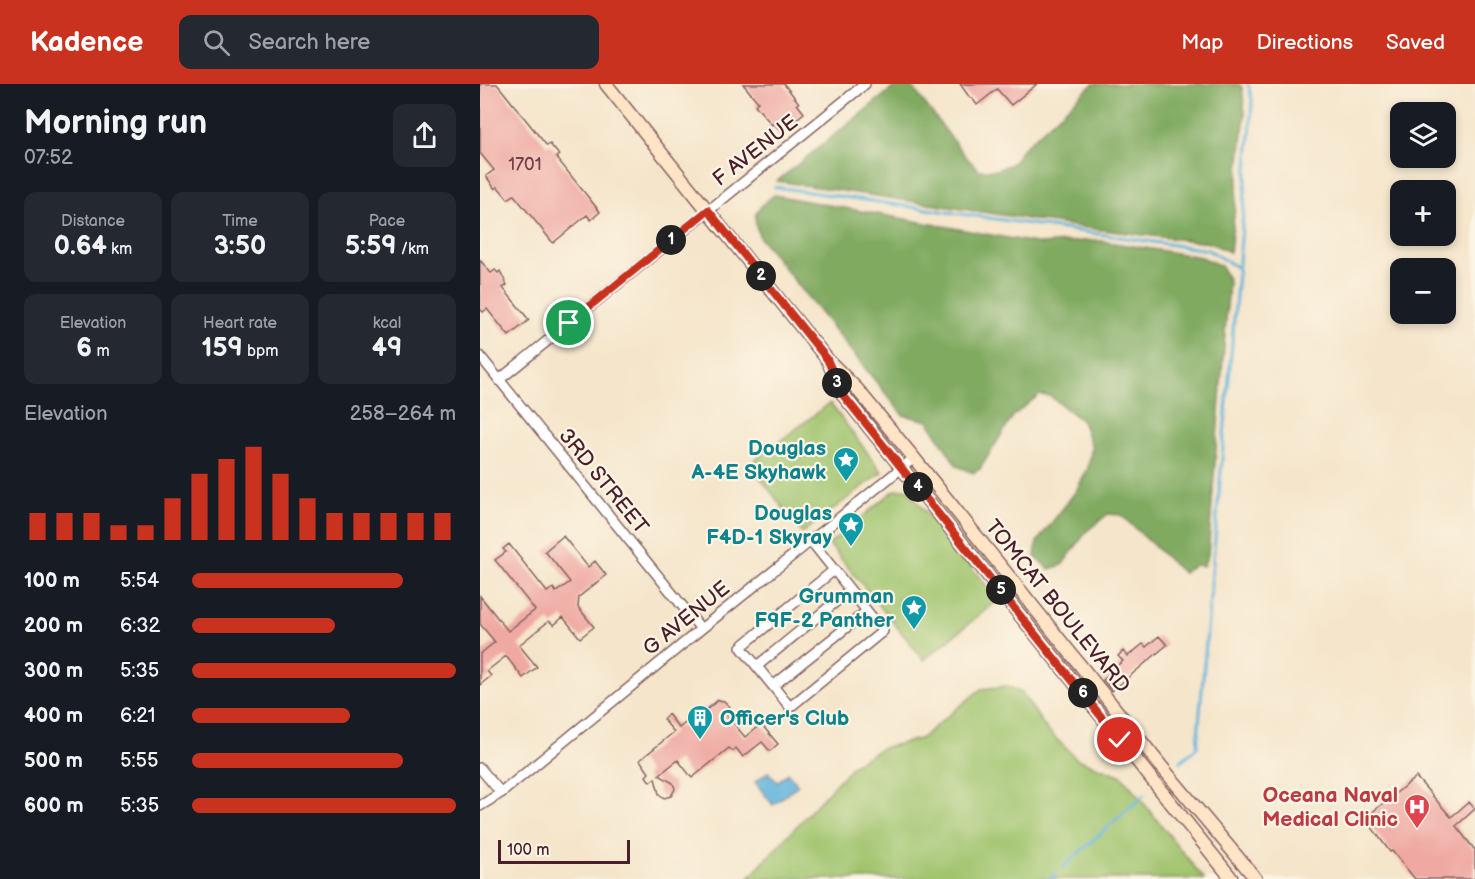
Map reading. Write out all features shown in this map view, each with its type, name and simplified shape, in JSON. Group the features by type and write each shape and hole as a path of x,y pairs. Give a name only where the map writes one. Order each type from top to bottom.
{"main road":[{"name":"TOMCAT BOULEVARD","path":"606,84 827,359 857,389 914,458 1161,766 1256,879"},
{"name":"TOMCAT BOULEVARD","path":"827,359 843,395 1232,879"}],"street":[{"name":"F AVENUE","path":"499,380 865,84"},
{"name":"3RD STREET","path":"480,356 701,629"},
{"name":"G AVENUE","path":"480,806 501,793 914,458"},
{"path":"811,541 883,631 790,707 741,647 834,570"},
{"path":"757,666 850,590"},
{"path":"773,686 867,611"},
{"path":"480,768 501,793"}],"green space":[{"path":"898,84 910,84 965,156 979,170 997,170 1013,163 1022,149 1093,84 1239,84 1242,87 1245,114 1230,252 1211,243 1094,229 777,181"},
{"path":"774,195 1041,244 1095,240 1201,257 1221,266 1229,281 1208,555 1203,566 1195,565 1183,573 1121,515 1108,514 1087,531 1062,565 1049,569 1035,557 1037,542 1076,491 1088,468 1092,447 1082,421 1050,396 1039,395 1013,416 980,469 973,473 957,466 928,421 903,415 760,238 756,214 758,209"},
{"path":"830,403 882,472 802,533 750,464"},
{"path":"907,489 998,600 924,660 829,544 895,490"},
{"path":"1008,686 1022,693 1047,730 1077,759 1122,776 1204,879 748,879 853,765 882,748 920,739 981,689"}],"water":[{"path":"768,772 777,782 788,773 798,785 773,805 755,782"}],"building":[{"path":"480,84 497,84 547,146 550,144 559,155 556,157 600,212 591,220 587,215 553,243 514,195 508,199 498,187 495,189 486,176 494,170 480,153"},
{"path":"743,84 784,84 804,113 781,132 755,105 758,102"},
{"path":"960,84 1037,84 1011,105 997,89 977,105"},
{"path":"480,260 491,273 495,270 498,273 500,271 507,285 503,288 529,320 509,336 487,309 483,312 480,309"},
{"path":"563,536 588,567 595,561 606,575 579,597 578,607 594,627 580,638 563,617 554,625 549,621 519,645 537,667 523,678 506,656 487,671 491,676 480,685 480,654 495,642 480,624 480,596 508,631 535,610 495,560 506,552 503,549 509,544 547,592 553,588 556,592 570,582 545,551"},
{"path":"1159,636 1167,645 1112,691 1103,680 1123,661 1118,656 1123,651 1128,656 1143,644 1146,647"},
{"name":"Officer's Club","path":"718,700 724,701 730,707 724,712 745,737 761,724 778,744 770,751 762,742 743,757 736,748 732,751 729,748 692,778 678,760 659,775 673,783 675,789 671,796 664,798 659,794 655,778 650,782 646,776 649,773 640,760 674,732 663,719 668,714 679,728"},
{"name":"Oceana Naval Medical Clinic","path":"1416,777 1451,817 1469,802 1475,809 1456,826 1475,850 1475,879 1415,879 1392,851 1390,852 1365,818"}],"waterway":[{"path":"1180,762 1197,747 1251,123 1252,100 1248,84"},
{"path":"775,187 1208,250 1238,268"},
{"path":"1063,867 1144,795"},
{"path":"1049,879 1056,873"}],"place":[{"name":"Douglas A-4E Skyhawk","path":"846,483"},
{"name":"Douglas F4D-1 Skyray","path":"851,548"},
{"name":"Grumman F9F-2 Panther","path":"914,631"},
{"name":"Officer's Club","path":"700,741"},
{"name":"Oceana Naval Medical Clinic","path":"1417,830"}],"route":[{"path":"569,323 708,210 827,359 843,395 1120,740"}]}
